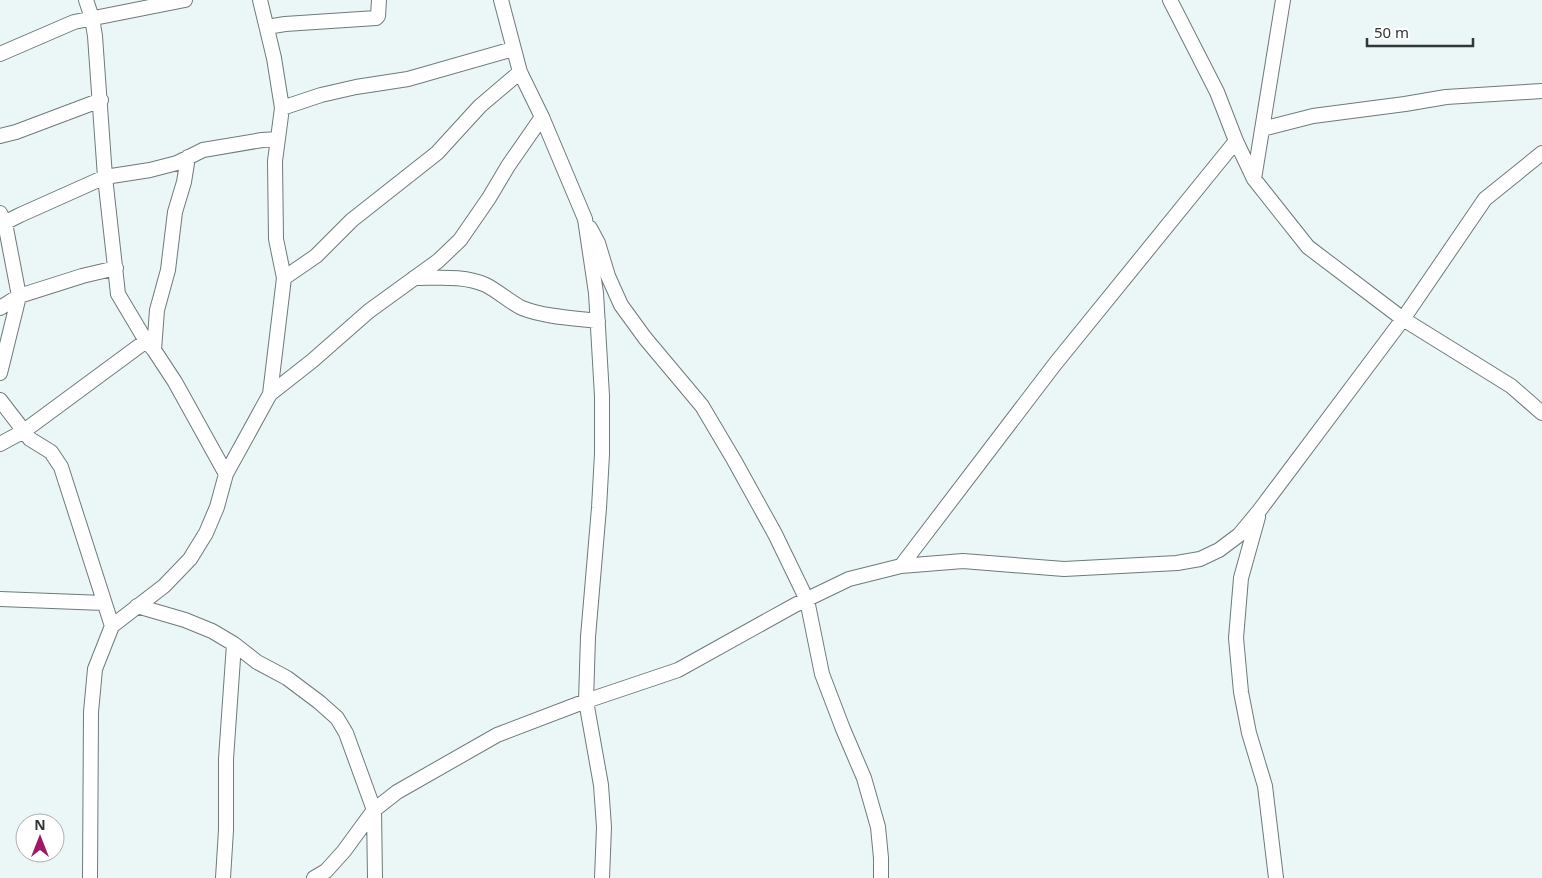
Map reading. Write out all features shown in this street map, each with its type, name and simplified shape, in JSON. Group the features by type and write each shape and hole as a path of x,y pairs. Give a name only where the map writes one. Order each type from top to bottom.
{"street":[{"path":"86,0 92,18 101,100 105,177 118,294 175,382 226,474"},
{"path":"0,54 74,22 185,0"},
{"path":"90,878 92,712 95,669 112,626 164,586 190,558 206,533 217,508 226,474 270,394 284,278 276,239 275,161 282,108 276,67 260,0"},
{"path":"267,27 285,24 376,18 379,12 379,0"},
{"path":"501,0 520,72 542,117 585,219 598,243 608,276 621,305 645,338 702,406 770,526 806,600 822,674 864,778 878,827 881,878"},
{"path":"1170,0 1217,92 1254,180 1308,247 1403,319 1511,386 1542,412"},
{"path":"1254,180 1283,0"},
{"path":"282,108 321,95 347,89 408,79 513,49"},
{"path":"284,278 316,256 352,220 437,153 480,106 520,72"},
{"path":"1262,129 1313,116 1446,97 1542,91"},
{"path":"0,136 16,132 101,100"},
{"path":"270,394 312,361 369,311 438,261 460,240 542,117"},
{"path":"0,373 19,296 2,220 20,215 105,177 150,170 177,162 203,150 278,139"},
{"path":"901,566 1055,364 1236,141"},
{"path":"314,878 326,871 344,852 374,810 397,792 497,735 586,700 678,670 806,600 849,579 901,566 963,561 1064,569 1192,560 1200,559 1220,550 1239,535 1259,511 1403,319 1485,199 1542,153"},
{"path":"0,444 24,431 150,346 168,270 175,212 184,182 188,157"},
{"path":"585,219 596,293 602,396 602,454 588,637 586,700 602,785 604,827 602,878"},
{"path":"0,308 19,296 82,276 116,268"},
{"path":"414,278 444,278 484,284 503,294 520,307 537,312 598,321"},
{"path":"0,400 30,439 51,452 61,467 112,626"},
{"path":"1259,511 1241,578 1236,638 1241,692 1249,734 1265,786 1276,878"},
{"path":"0,599 104,603"},
{"path":"137,606 185,620 212,631 234,644 257,662 287,678 337,718 346,732 374,810 375,878"},
{"path":"223,878 226,830 226,759 234,644"}]}
